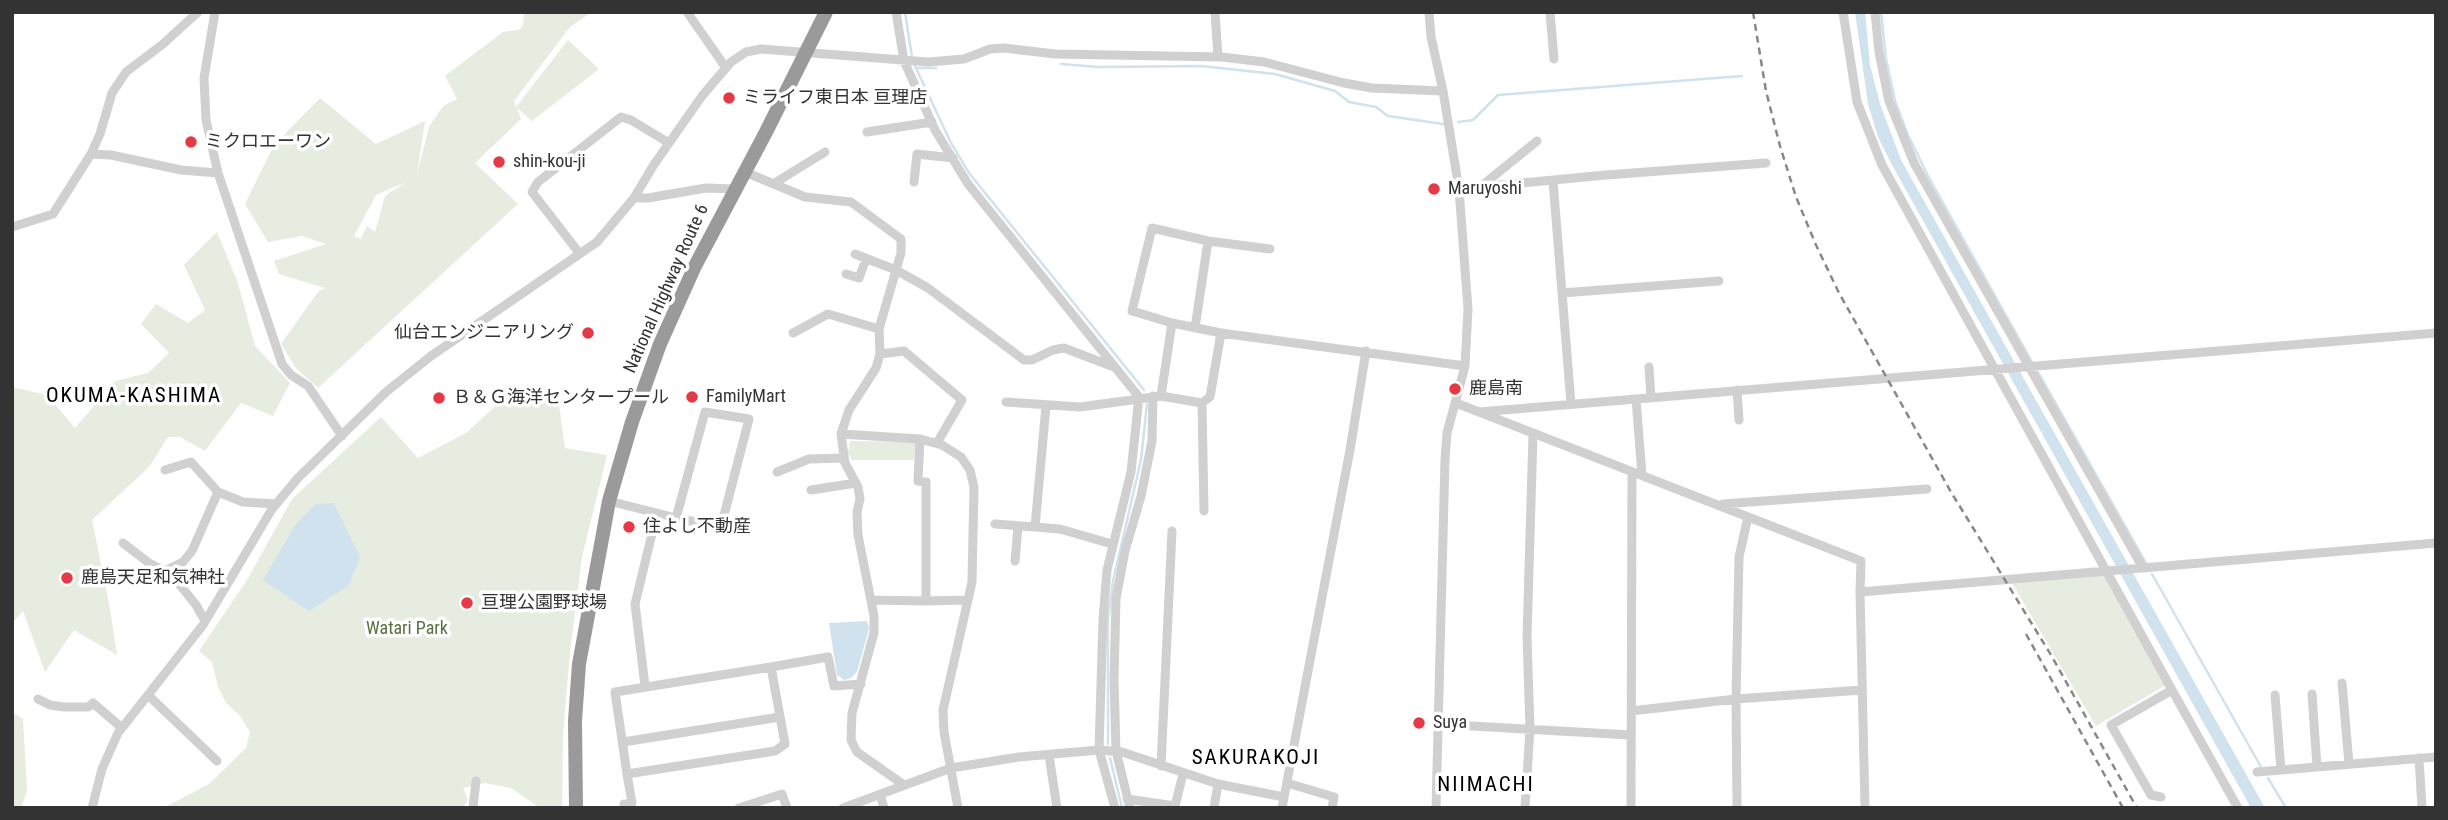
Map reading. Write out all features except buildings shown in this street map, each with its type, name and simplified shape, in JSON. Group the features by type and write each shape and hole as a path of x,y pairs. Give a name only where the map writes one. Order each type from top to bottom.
{"highway":[{"name":"National Highway Route 6","path":"576,808 575,721 579,664 609,501 632,422 660,344 695,266 826,12"}],"street":[{"path":"12,227 53,214 91,154 112,93 126,72 163,44 198,12"},
{"path":"215,12 204,78 206,120 218,173 282,364 291,375 308,386 342,436"},
{"path":"687,12 726,68"},
{"path":"896,12 904,61 932,122 968,184 1139,397 1131,472 1107,570 1103,620 1099,750 1115,808"},
{"path":"1215,12 1217,57"},
{"path":"1429,12 1431,37 1459,189 1468,309 1465,366 1447,433 1445,459 1436,808"},
{"path":"1550,12 1554,59"},
{"path":"1843,12 1857,102 1882,165 2110,571 2238,808"},
{"path":"1875,12 1883,78 1889,102 1909,152 2140,569"},
{"path":"92,808 102,769 120,731 205,621 276,504 298,478 386,392 431,356 597,242 634,198 702,96 726,68 746,52 761,49 904,61 964,60 990,49 1004,48 1055,54 1217,57 1264,62 1372,88 1443,91"},
{"path":"580,254 532,192 538,182 621,117 631,120 669,143"},
{"path":"867,132 932,122"},
{"path":"1479,188 1537,141"},
{"path":"773,184 825,152"},
{"path":"91,154 111,155 133,162 181,170 218,173"},
{"path":"914,182 917,154 953,158"},
{"path":"1459,189 1766,163"},
{"path":"745,172 805,197 851,202 901,239 897,270 879,329 880,354 876,368 849,410 841,434 844,458 860,499 857,512 858,535 871,600 874,633 852,713 851,740 857,752 904,785"},
{"path":"1553,181 1571,404"},
{"path":"634,198 706,188 735,190"},
{"path":"1270,249 1208,241 1152,228 1132,311 1221,333 1465,366"},
{"path":"1195,328 1208,241"},
{"path":"855,254 897,270 928,288 1024,360 1032,360 1052,350 1063,348 1115,368"},
{"path":"846,274 859,278 866,260"},
{"path":"1562,293 1719,281"},
{"path":"793,333 828,314 879,329"},
{"path":"1172,323 1141,496 1125,551 1116,599 1114,680 1116,751 1129,803 1175,806 1183,774"},
{"path":"1006,402 1080,407 1157,396 1202,402 1210,397 1221,333"},
{"path":"1479,412 2436,333"},
{"path":"880,354 904,351 961,400 937,443"},
{"path":"843,808 951,768 1099,750 1116,751 1283,803 1366,351"},
{"path":"1649,366 1651,398"},
{"path":"1737,390 1739,420"},
{"path":"1631,808 1636,399"},
{"path":"1202,402 1204,511"},
{"path":"1455,403 1861,561 1866,808"},
{"path":"1035,527 1046,405"},
{"path":"609,501 677,518 721,527 749,419 705,412 677,518"},
{"path":"841,434 920,439 937,443 961,457 970,470 974,487 972,582 943,710 944,732 958,808"},
{"path":"1525,808 1530,729 1527,636 1533,435"},
{"path":"920,439 918,481 926,482 926,601"},
{"path":"777,472 809,459 844,458"},
{"path":"165,470 191,462 218,492 243,502 276,504"},
{"path":"811,490 856,483"},
{"path":"1718,505 1927,489"},
{"path":"126,579 165,571 183,562 192,551 218,492"},
{"path":"645,687 635,604 657,513"},
{"path":"1737,808 1739,557 1748,517"},
{"path":"995,524 1060,529 1112,544"},
{"path":"1015,561 1018,526"},
{"path":"1161,765 1172,531"},
{"path":"123,543 149,563 165,571 184,589 205,621"},
{"path":"1860,592 2436,543"},
{"path":"871,600 967,600"},
{"path":"624,804 632,803 615,692 828,657 834,685 861,684"},
{"path":"627,774 775,751 785,744 771,667"},
{"path":"2342,683 2349,764"},
{"path":"1631,711 1736,699 1862,690"},
{"path":"2161,797 2151,795 2111,725 2172,690"},
{"path":"2312,694 2317,767"},
{"path":"148,695 218,761"},
{"path":"2275,695 2281,770"},
{"path":"38,699 50,705 64,707 88,707 93,703 120,731"},
{"path":"623,742 780,717"},
{"path":"1437,724 1630,735"},
{"path":"1049,755 1057,808"},
{"path":"2257,772 2436,757"},
{"path":"2419,758 2423,808"},
{"path":"473,808 476,781"},
{"path":"1287,783 1334,796 1332,808"},
{"path":"1214,808 1218,784"},
{"path":"738,808 782,794 787,808"},
{"path":"880,794 884,808"}],"green space":[{"path":"524,12 592,12 570,27 514,101 516,107 568,40 599,69 532,121 517,108 521,119 475,163 518,204 318,388 296,368 281,344 318,292 325,288 279,274 274,261 326,244 302,236 268,242 245,204 274,145 320,98 376,144 425,121 417,175 429,127 443,106 457,99 445,76 503,32 519,30 523,25","holes":["406,182 385,196 375,232 367,226 361,239 354,236 376,195"]},
{"path":"217,232 238,283 255,346 290,383 273,416 241,403 205,451 180,437 168,437 149,467 92,520 117,655 74,630 45,672 23,611 12,624 12,387 47,395 75,428 115,381 148,373 169,353 141,324 156,304 188,323 205,310 184,265"},
{"name":"Watari Park","path":"557,391 565,448 607,455 582,557 563,735 562,808 540,808 511,788 485,783 463,788 468,800 463,808 163,808 209,784 246,748 250,732 240,716 226,703 218,687 212,662 199,651 247,580 292,499 381,417 418,458 466,433 500,402"},
{"path":"850,441 916,442 914,460 852,460 848,453"},
{"path":"2105,574 2166,685 2096,726 2012,583"},
{"path":"12,712 23,719 27,791 21,808 12,808"}],"water":[{"path":"1855,12 1865,12 1870,65 1880,104 1901,160 2265,808 2251,808 1892,165 1878,137 1868,104"},
{"path":"334,503 360,557 349,585 309,611 263,580 296,524 316,504"},
{"path":"867,621 869,629 857,672 844,680 837,675 829,623"}],"waterway":[{"path":"905,12 912,57"},
{"path":"1881,12 1886,59 1895,101 1908,135 1928,176 2032,362"},
{"path":"1061,64 1098,67 1201,66 1275,74 1335,91 1349,102 1376,107 1388,116 1443,124"},
{"path":"915,66 951,143 969,173 1144,390"},
{"path":"916,68 936,68"},
{"path":"1458,122 1473,120 1498,95 1742,76"},
{"path":"2038,372 2146,563"},
{"path":"1108,744 1108,620 1113,581 1141,460 1147,404"},
{"path":"2152,574 2261,767"},
{"path":"1110,758 1122,808"},
{"path":"2268,778 2286,808"}],"railway":[{"path":"1753,12 1766,91 1780,146 1796,197 1839,293 1951,492 2051,655 2137,808"},
{"path":"2026,634 2123,808"}],"place":[{"name":"ミライフ東日本 亘理店","path":"729,98"},
{"name":"ミクロエーワン","path":"191,142"},
{"name":"shin-kou-ji","path":"499,162"},
{"name":"Maruyoshi","path":"1434,189"},
{"name":"仙台エンジニアリング","path":"588,333"},
{"name":"鹿島南","path":"1455,389"},
{"name":"FamilyMart","path":"692,397"},
{"name":"Ｂ＆Ｇ海洋センタープール","path":"439,398"},
{"name":"住よし不動産","path":"629,527"},
{"name":"鹿島天足和気神社","path":"67,578"},
{"name":"亘理公園野球場","path":"467,603"},
{"name":"Suya","path":"1419,723"}],"district":[{"name":"OKUMA-KASHIMA","path":"134,397"},
{"name":"SAKURAKOJI","path":"1256,759"},
{"name":"NIIMACHI","path":"1486,786"}]}
